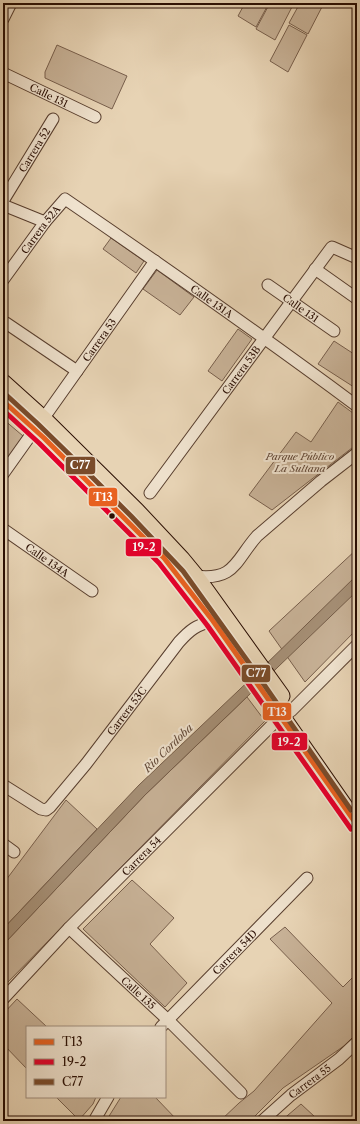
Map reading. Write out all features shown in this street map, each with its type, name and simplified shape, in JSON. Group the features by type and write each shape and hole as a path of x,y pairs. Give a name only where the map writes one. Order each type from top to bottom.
{"main road":[{"path":"3,383 39,424 164,558 213,621 251,663"},
{"path":"3,401 39,424 136,511 181,558 195,576 268,688 357,806"},
{"path":"286,713 357,825"}],"street":[{"path":"3,19 11,3"},
{"name":"Calle 131","path":"3,72 95,117"},
{"name":"Carrera 52","path":"3,200 53,119"},
{"name":"Carrera 52A","path":"3,280 45,222 65,199"},
{"name":"Calle 131A","path":"65,199 264,338 357,406"},
{"path":"3,205 45,222"},
{"name":"Carrera 53B","path":"150,493 332,248 357,258"},
{"name":"Carrera 53","path":"3,474 155,261"},
{"path":"315,269 356,298"},
{"name":"Calle 131","path":"268,285 334,331"},
{"path":"6,323 77,371"},
{"path":"195,576 214,577 225,573 236,564 258,536 321,481 357,453"},
{"name":"Calle 134A","path":"3,529 92,591"},
{"name":"Carrera 53C","path":"3,785 41,809 46,810 50,807 86,764 179,642 191,630 213,621"},
{"name":"Carrera 54","path":"3,999 69,928 286,713 357,645"},
{"path":"3,844 14,852"},
{"name":"Carrera 54D","path":"165,1023 307,878"},
{"name":"Calle 135","path":"69,928 165,1023 240,1093"},
{"name":"Carrera 55","path":"262,1121 291,1095 340,1059 357,1042"},
{"path":"94,1121 107,1098"}],"green space":[{"path":"245,3 269,3 256,27 238,16"},
{"path":"270,3 294,3 275,40 256,29"},
{"path":"300,3 324,3 308,34 289,23"},
{"path":"289,25 307,35 288,72 270,61"},
{"path":"57,45 127,76 112,109 45,78 45,72"},
{"path":"111,238 144,261 136,273 103,249"},
{"path":"157,270 194,297 180,315 143,289"},
{"path":"238,329 252,339 222,381 208,371"},
{"path":"334,341 357,356 357,389 318,364"},
{"name":"Parque Público La Sultana","path":"338,402 357,416 357,444 272,510 249,495 296,432 311,442"},
{"path":"3,419 23,436 8,458 3,454"},
{"path":"357,549 357,629 305,682 269,631"},
{"path":"247,697 265,721 3,987 3,945 145,795"},
{"path":"66,800 97,829 3,929 3,884"},
{"path":"132,880 174,918 150,944 187,983 165,1007 83,929"},
{"path":"285,927 343,987 357,973 357,1033 344,1046 283,1088 250,1121 220,1121 254,1091 332,1003 270,939"},
{"path":"17,999 46,1026 26,1026 26,1068 3,1044 3,1014"},
{"path":"57,1098 96,1098 93,1104 79,1120"},
{"path":"120,1098 156,1098 178,1121 106,1121"},
{"path":"301,1104 315,1117 311,1121 281,1121"}],"shaded area":[{"path":"357,575 357,591 145,795 3,945 3,929 139,785"}],"transit line":[{"name":"C77","path":"3,392 78,463 183,571 351,810"},
{"name":"T13","path":"3,401 44,438 164,558 213,621 357,825"},
{"name":"19-2","path":"3,410 39,443 159,563 207,625 351,829"}],"water label":[{"name":"Rio Cordoba","path":"168,748"}]}
